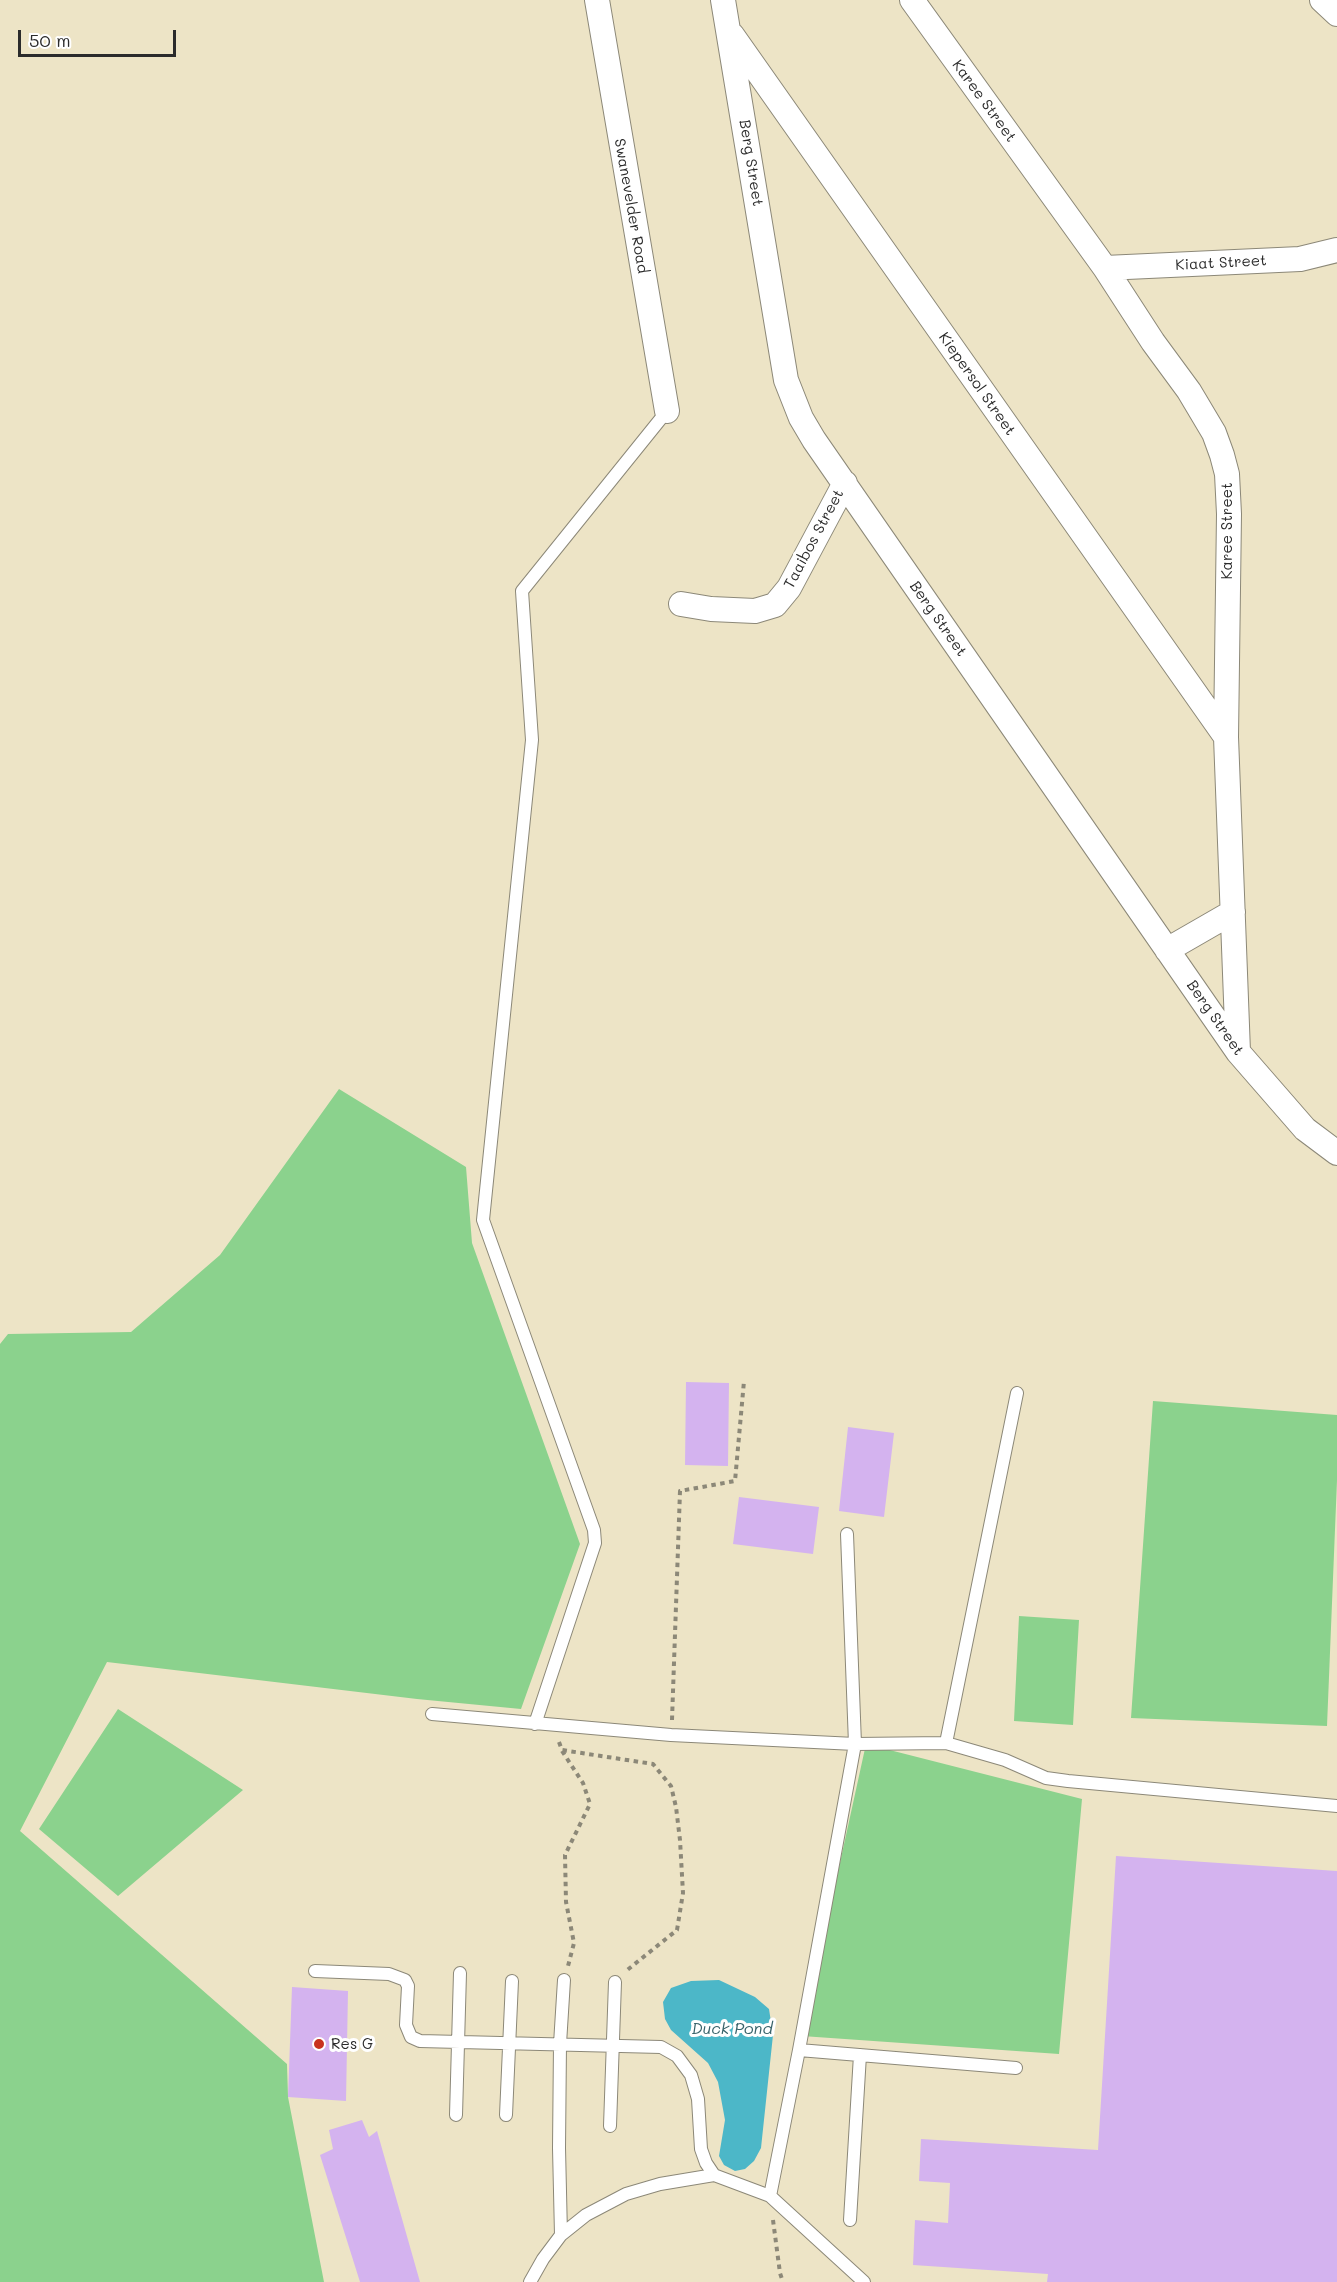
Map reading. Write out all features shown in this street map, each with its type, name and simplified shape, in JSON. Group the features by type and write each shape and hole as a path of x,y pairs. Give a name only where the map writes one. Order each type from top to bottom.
{"street":[{"name":"Swanevelder Road","path":"597,0 667,411"},
{"name":"Berg Street","path":"723,0 786,380 805,426 1238,1052 1305,1129 1337,1153"},
{"name":"Karee Street","path":"912,0 1105,268 1201,411 1214,433 1222,455 1227,474 1229,514 1226,737 1238,1052"},
{"path":"1322,0 1337,14"},
{"name":"Kiepersol Street","path":"729,30 1226,737"},
{"name":"Kiaat Street","path":"1105,268 1300,259 1337,250"},
{"name":"Taaibos Street","path":"681,604 711,609 755,611 776,605 789,588 845,483"},
{"path":"1167,950 1233,912"}],"lane":[{"path":"535,1724 595,1543 594,1530 483,1220 532,740 522,591 667,411"},
{"path":"946,1743 1017,1393"},
{"path":"770,2196 855,1744 847,1534"},
{"path":"432,1714 671,1735 855,1744 946,1743 1005,1760 1046,1778 1337,1806"},
{"path":"315,1971 398,1976 405,1980 408,1986 406,2025 411,2037 420,2041 661,2047 677,2056 691,2075 698,2099 701,2149 714,2175"},
{"path":"456,2115 460,1973"},
{"path":"561,2235 560,2044 564,1980"},
{"path":"506,2115 512,1981"},
{"path":"610,2126 615,1982"},
{"path":"799,2050 1016,2068"},
{"path":"850,2220 860,2055"},
{"path":"530,2282 543,2259 561,2235 586,2215 626,2193 660,2184 714,2175 770,2196 864,2282"}],"path":[{"path":"671,1735 680,1491 735,1481 744,1381"},
{"path":"554,1725 562,1750 583,1783 590,1803 565,1855 566,1902 574,1943 564,1980"},
{"path":"562,1750 653,1764 671,1786 676,1807 683,1893 677,1930 634,1962 615,1982"},
{"path":"770,2196 783,2282"}],"green space":[{"path":"339,1089 466,1167 472,1243 580,1544 521,1709 107,1662 20,1831 287,2064 288,2097 324,2282 0,2282 0,1344 8,1334 131,1332 220,1255"},
{"path":"1153,1401 1337,1415 1337,1480 1327,1726 1131,1718"},
{"path":"1019,1616 1079,1620 1073,1725 1014,1721"},
{"path":"118,1709 243,1790 118,1896 39,1829"},
{"path":"866,1744 1082,1799 1059,2054 802,2036"}],"water":[{"name":"Duck Pond","path":"719,1980 755,1997 769,2009 773,2035 761,2148 754,2161 745,2169 735,2171 724,2165 719,2156 725,2120 718,2082 708,2063 671,2030 665,2019 663,2002 671,1988 691,1981"}],"building":[{"path":"686,1382 729,1383 728,1466 685,1465"},
{"path":"848,1427 894,1433 884,1517 839,1511"},
{"path":"739,1497 819,1507 813,1554 733,1544"},
{"path":"1116,1856 1337,1871 1337,2282 1047,2282 1048,2274 913,2265 915,2220 948,2223 950,2183 919,2181 921,2139 1098,2150"},
{"name":"Res G","path":"292,1987 348,1991 346,2101 288,2097"},
{"path":"362,2120 369,2137 377,2131 420,2282 360,2282 320,2155 333,2149 329,2130"}],"place":[{"name":"Res G","path":"319,2044"}]}
